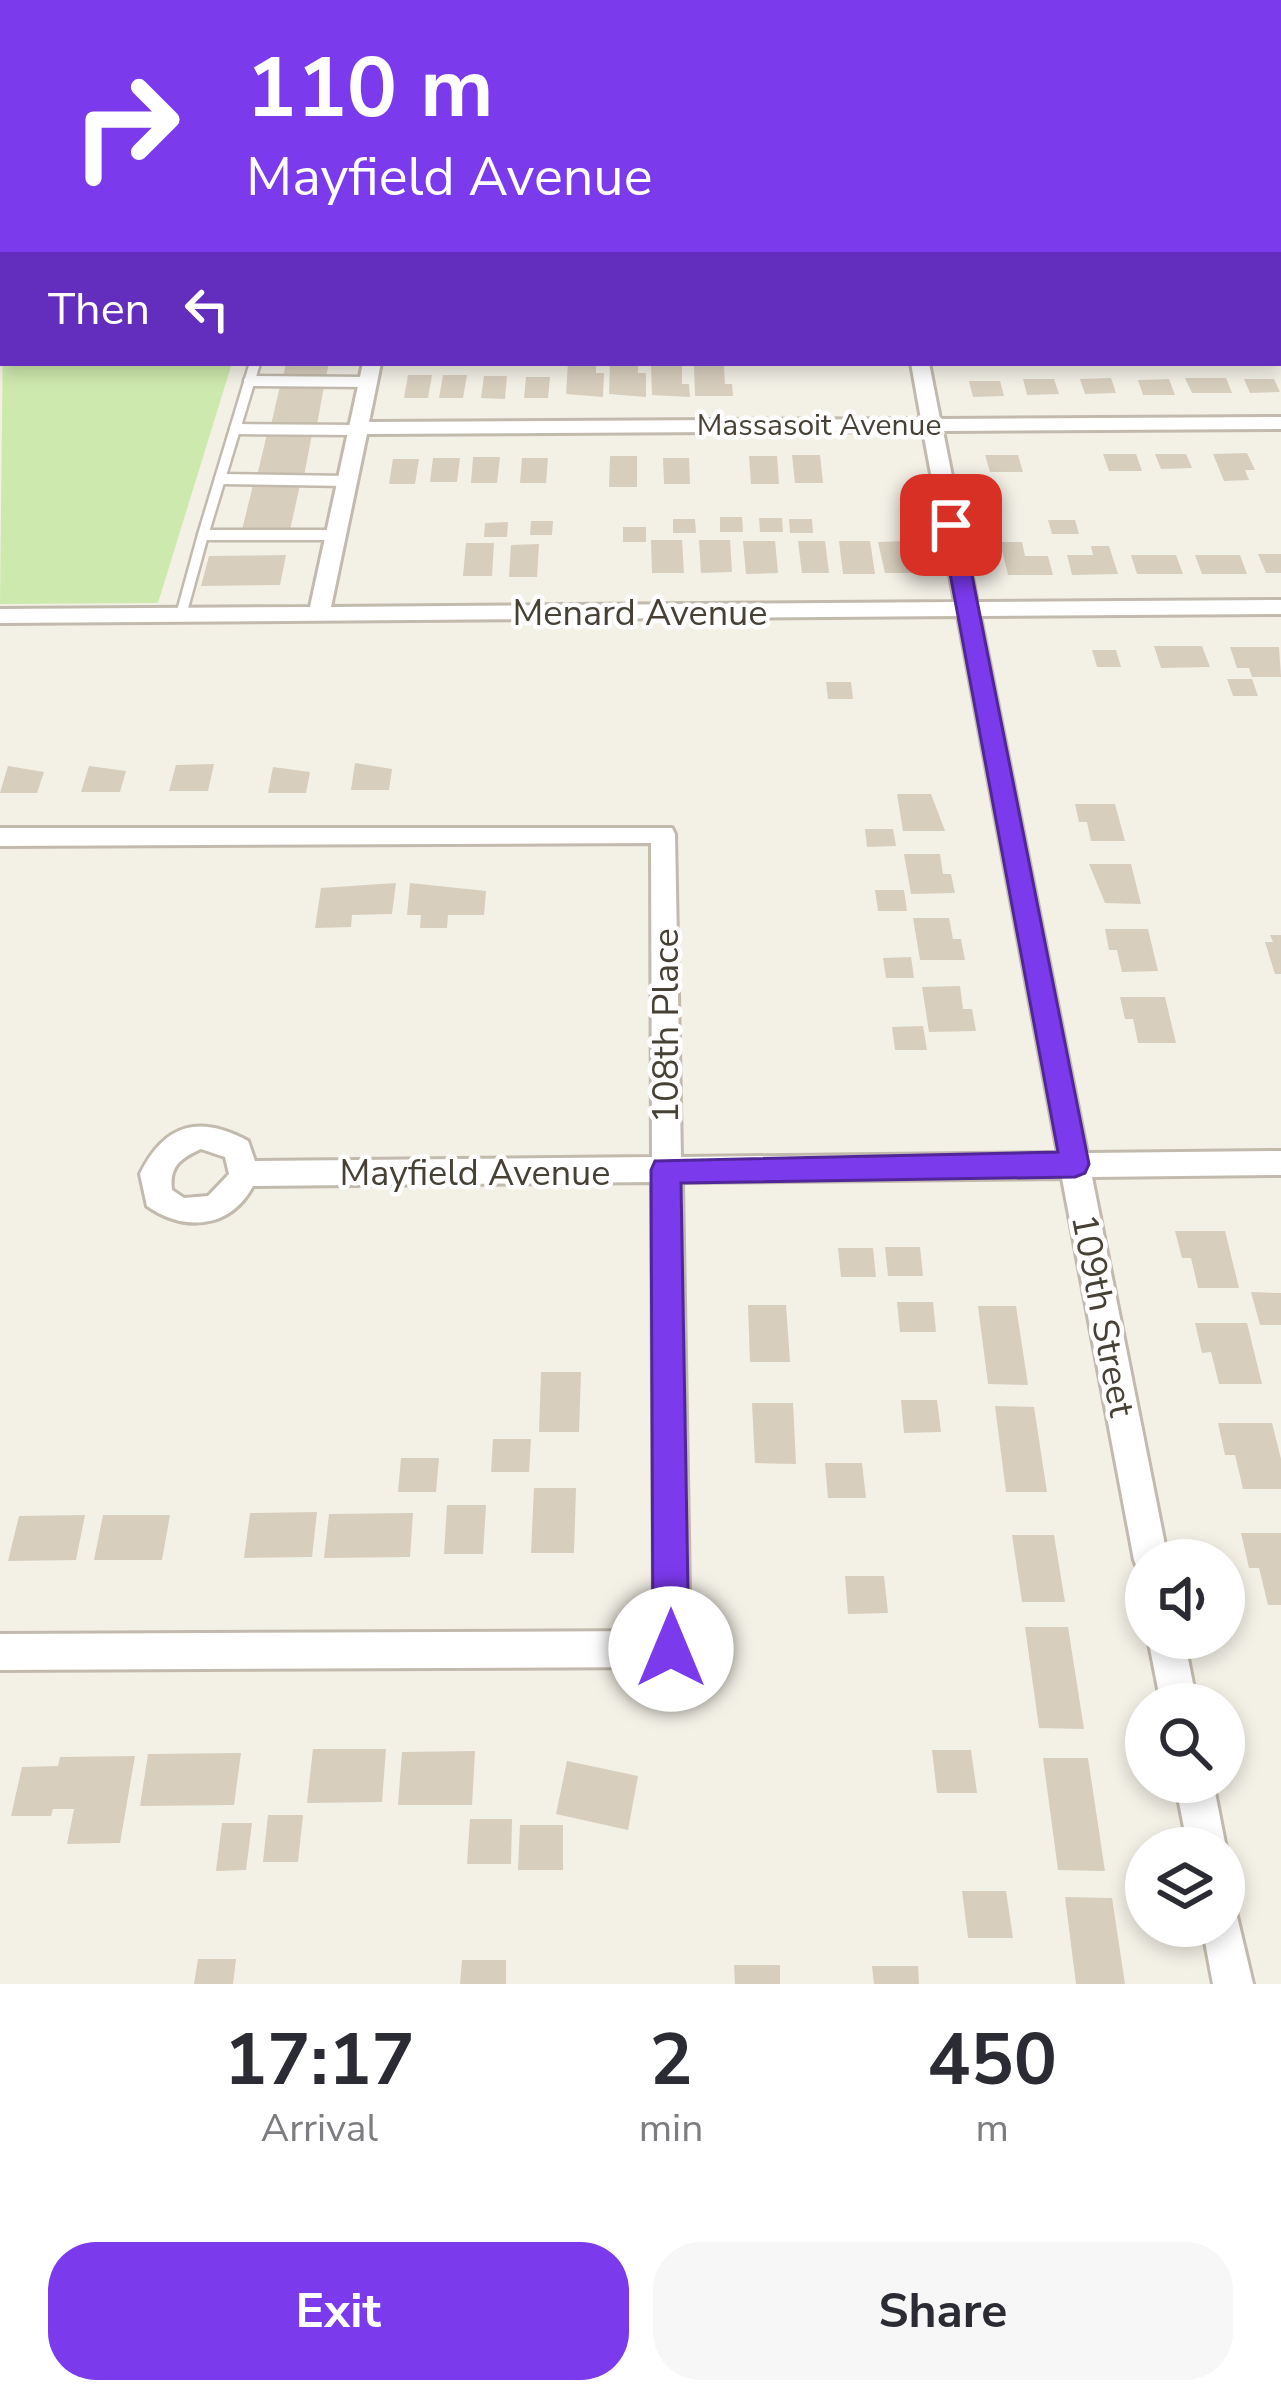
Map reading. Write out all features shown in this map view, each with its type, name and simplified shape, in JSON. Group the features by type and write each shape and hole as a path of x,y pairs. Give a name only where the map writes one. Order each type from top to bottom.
{"street":[{"name":"109th Street","path":"921,366 1147,1539"},
{"path":"320,614 370,372"},
{"name":"Massasoit Avenue","path":"357,429 1281,423"},
{"name":"Menard Avenue","path":"0,616 1281,607"},
{"name":"108th Place","path":"0,836 663,834 671,1649 0,1652"},
{"name":"Mayfield Avenue","path":"244,1174 1281,1163"},
{"path":"1226,1947 1233,1984"}],"lane":[{"path":"181,615 254,366"},
{"path":"249,382 370,372"},
{"path":"235,429 357,429"},
{"path":"220,479 346,481"},
{"path":"203,535 335,535"}],"green space":[{"path":"3,366 231,366 158,603 0,604"}],"building":[{"path":"285,366 328,366 326,377 283,377"},
{"path":"568,366 596,366 596,373 604,373 603,397 566,394"},
{"path":"610,366 638,366 638,373 646,373 646,397 609,394"},
{"path":"651,366 682,366 682,384 689,384 690,397 652,395"},
{"path":"694,366 724,366 725,384 732,384 733,396 695,396"},
{"path":"408,375 432,375 428,398 404,398"},
{"path":"443,375 467,375 463,398 439,398"},
{"path":"484,376 507,376 505,399 481,398"},
{"path":"526,377 550,377 548,398 524,398"},
{"path":"1111,378 1116,393 1085,394 1080,379"},
{"path":"1185,378 1226,378 1232,393 1192,393"},
{"path":"1023,379 1054,379 1059,394 1027,395"},
{"path":"1169,379 1175,395 1143,395 1138,380"},
{"path":"1244,379 1274,379 1280,392 1250,393"},
{"path":"969,381 1000,381 1004,396 973,397"},
{"path":"280,386 324,386 317,425 271,425"},
{"path":"267,434 312,434 304,476 257,476"},
{"path":"1247,453 1255,470 1245,470 1249,480 1224,481 1213,454"},
{"path":"1103,454 1136,454 1142,471 1109,471"},
{"path":"1155,454 1186,454 1192,468 1161,469"},
{"path":"792,455 820,455 823,483 795,483"},
{"path":"985,455 1018,455 1023,472 990,472"},
{"path":"610,456 637,456 637,487 609,487"},
{"path":"749,456 777,456 779,484 751,484"},
{"path":"473,457 500,457 497,483 471,483"},
{"path":"433,458 460,458 457,482 430,482"},
{"path":"522,458 548,458 546,483 520,483"},
{"path":"663,458 689,458 690,484 664,484"},
{"path":"393,459 419,459 415,484 389,484"},
{"path":"253,485 300,485 290,530 242,530"},
{"path":"720,517 742,517 743,532 720,532"},
{"path":"759,518 782,518 783,532 760,532"},
{"path":"673,519 695,519 696,533 673,533"},
{"path":"789,519 812,519 813,533 790,533"},
{"path":"1048,520 1075,520 1079,534 1052,534"},
{"path":"531,521 553,521 552,535 530,535"},
{"path":"508,522 507,537 484,537 485,523"},
{"path":"623,527 646,527 646,542 623,542"},
{"path":"651,540 682,540 684,573 652,573"},
{"path":"699,540 730,540 732,572 701,573"},
{"path":"743,541 775,541 778,573 746,574"},
{"path":"798,541 825,541 829,573 802,573"},
{"path":"839,541 870,541 875,574 843,574"},
{"path":"909,541 913,573 885,573 878,542"},
{"path":"1000,542 1022,542 1025,556 1048,556 1053,575 1008,575"},
{"path":"466,543 494,543 492,576 463,576"},
{"path":"539,544 537,577 509,577 511,545"},
{"path":"1091,546 1109,546 1118,574 1072,575 1067,555 1093,555"},
{"path":"1258,554 1281,554 1281,573 1266,573"},
{"path":"286,555 280,585 201,586 209,556"},
{"path":"1131,555 1176,555 1183,574 1137,574"},
{"path":"1195,555 1240,555 1247,574 1202,574"},
{"path":"1154,646 1202,646 1210,667 1161,668"},
{"path":"1230,647 1279,647 1281,677 1252,677 1249,668 1237,668"},
{"path":"1092,650 1116,650 1121,667 1097,667"},
{"path":"1227,679 1252,679 1258,696 1233,696"},
{"path":"826,682 851,682 853,699 828,699"},
{"path":"355,763 392,769 389,790 351,790"},
{"path":"214,764 208,791 169,791 176,765"},
{"path":"8,766 44,772 37,793 0,793"},
{"path":"89,766 126,771 120,792 81,792"},
{"path":"273,767 310,772 306,793 268,793"},
{"path":"897,794 931,794 945,831 903,831"},
{"path":"1075,804 1115,804 1125,841 1091,841 1087,822 1079,822"},
{"path":"865,829 893,829 896,846 867,847"},
{"path":"904,854 940,854 943,874 951,874 955,893 911,894"},
{"path":"1089,864 1131,864 1141,904 1105,903"},
{"path":"396,883 392,914 352,915 351,927 315,928 321,888"},
{"path":"410,883 486,891 484,915 448,915 447,928 420,928 421,915 407,915"},
{"path":"875,890 904,890 907,911 878,911"},
{"path":"913,918 949,918 953,939 961,939 965,960 920,960"},
{"path":"1105,929 1148,929 1158,971 1122,972 1117,950 1109,950"},
{"path":"1270,935 1281,935 1281,974 1275,974 1265,942 1273,942"},
{"path":"911,957 914,978 886,978 883,958"},
{"path":"960,986 963,1009 972,1009 976,1031 929,1032 922,987"},
{"path":"1120,997 1165,997 1176,1043 1138,1043 1133,1019 1125,1019"},
{"path":"923,1026 927,1050 895,1050 892,1027"},
{"path":"1175,1231 1225,1231 1239,1288 1198,1288 1191,1258 1182,1258"},
{"path":"885,1247 920,1247 923,1276 888,1276"},
{"path":"838,1248 873,1248 876,1277 841,1277"},
{"path":"1251,1292 1281,1293 1281,1325 1260,1325"},
{"path":"897,1302 933,1302 936,1332 900,1332"},
{"path":"748,1305 786,1305 790,1362 750,1362"},
{"path":"978,1306 1016,1306 1028,1385 988,1384"},
{"path":"1195,1323 1247,1323 1262,1384 1219,1384 1211,1352 1202,1353"},
{"path":"541,1372 581,1372 579,1432 539,1432"},
{"path":"901,1400 937,1400 941,1432 904,1433"},
{"path":"752,1403 793,1403 796,1464 755,1463"},
{"path":"995,1406 1034,1407 1047,1492 1006,1492"},
{"path":"1218,1423 1272,1423 1281,1459 1281,1489 1243,1489 1235,1455 1225,1455"},
{"path":"493,1439 531,1439 529,1472 491,1472"},
{"path":"401,1458 439,1458 436,1492 398,1492"},
{"path":"825,1463 862,1463 866,1498 828,1498"},
{"path":"534,1488 576,1488 574,1553 531,1553"},
{"path":"447,1505 486,1505 483,1554 444,1554"},
{"path":"317,1512 312,1557 244,1558 250,1513"},
{"path":"413,1513 410,1557 324,1558 329,1514"},
{"path":"85,1515 76,1560 8,1561 19,1516"},
{"path":"103,1515 170,1515 162,1560 94,1560"},
{"path":"1241,1533 1281,1533 1281,1605 1268,1605 1259,1568 1249,1568"},
{"path":"1012,1535 1054,1535 1065,1602 1022,1602"},
{"path":"845,1576 884,1576 888,1613 848,1614"},
{"path":"1025,1627 1068,1627 1084,1729 1039,1728"},
{"path":"313,1749 386,1749 382,1802 307,1803"},
{"path":"932,1750 971,1750 977,1793 937,1793"},
{"path":"475,1751 472,1805 398,1805 402,1752"},
{"path":"241,1753 234,1805 140,1806 148,1754"},
{"path":"135,1756 120,1843 67,1844 74,1809 53,1809 51,1816 11,1816 22,1767 58,1766 60,1757"},
{"path":"1043,1758 1088,1758 1105,1871 1058,1870"},
{"path":"567,1761 638,1776 628,1830 556,1814"},
{"path":"268,1815 303,1815 298,1862 263,1862"},
{"path":"470,1819 512,1819 511,1864 467,1864"},
{"path":"222,1823 252,1823 246,1870 216,1871"},
{"path":"520,1825 563,1825 563,1870 518,1870"},
{"path":"962,1891 1006,1891 1013,1938 968,1938"},
{"path":"1065,1897 1112,1898 1125,1984 1076,1984"},
{"path":"198,1959 236,1959 233,1984 194,1984"},
{"path":"462,1960 506,1960 506,1984 460,1984"},
{"path":"734,1965 780,1965 780,1984 735,1984"},
{"path":"872,1966 918,1966 919,1984 874,1984"}],"route":[{"path":"671,1649 666,1170 1075,1164 951,525"}]}
